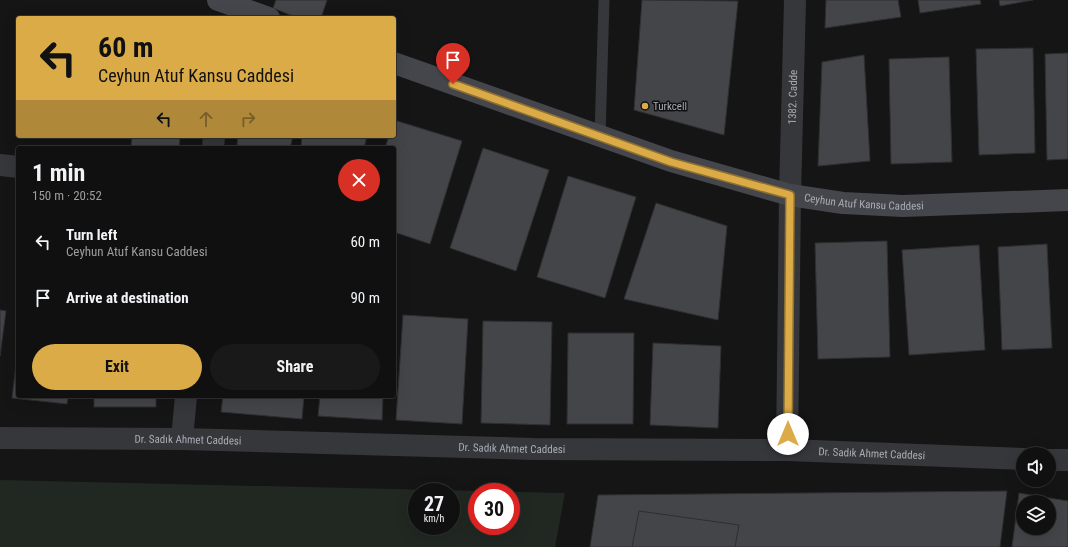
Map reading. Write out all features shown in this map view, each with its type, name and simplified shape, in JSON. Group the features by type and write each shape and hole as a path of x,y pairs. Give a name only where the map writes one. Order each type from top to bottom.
{"main road":[{"path":"227,8 261,16"},
{"name":"Ceyhun Atuf Kansu Caddesi","path":"396,64 671,162 790,195 843,203 903,206 1068,200"}],"street":[{"name":"1382. Cadde","path":"787,450 790,195 795,0"},
{"path":"0,166 16,167"},
{"path":"182,438 186,398"},
{"name":"Dr. Sadık Ahmet Caddesi","path":"0,438 182,438 533,449 787,450 1016,459"},
{"path":"1056,460 1068,460"}],"lane":[{"path":"600,136 604,0"}],"shaded area":[{"path":"0,480 408,489 408,535 460,535 460,491 468,491 468,535 520,535 520,492 565,493 555,547 0,547"}],"building":[{"path":"276,0 327,0 322,16 293,16 273,8"},
{"path":"642,0 738,1 724,135 634,110"},
{"path":"826,0 898,0 901,17 825,28"},
{"path":"918,0 980,0 981,4 920,13"},
{"path":"999,0 1033,0 1000,6"},
{"path":"1033,48 1035,153 979,155 976,49"},
{"path":"1068,53 1068,159 1047,160 1045,54"},
{"path":"864,55 870,161 818,166 822,62"},
{"path":"949,57 952,162 891,164 889,59"},
{"path":"396,121 462,141 430,244 396,233 396,146 386,146 388,138 396,138"},
{"path":"132,138 180,138 179,146 131,146"},
{"path":"238,138 292,138 290,146 237,145"},
{"path":"302,138 366,138 364,146 301,146"},
{"path":"483,148 549,170 516,271 450,248"},
{"path":"568,176 636,197 605,298 537,277"},
{"path":"656,203 727,226 718,320 624,299"},
{"path":"887,241 890,357 818,359 815,243"},
{"path":"1047,244 1052,348 1002,350 998,247"},
{"path":"979,245 985,350 909,355 902,250"},
{"path":"0,310 6,311 0,356"},
{"path":"403,315 468,319 462,424 396,420"},
{"path":"483,321 552,322 550,425 481,423"},
{"path":"568,333 634,333 633,424 567,424"},
{"path":"653,343 721,346 718,428 650,425"},
{"path":"16,365 16,398 68,398 67,404 12,398"},
{"path":"94,398 156,398 156,407 94,407"},
{"path":"223,398 304,398 302,419 221,412"},
{"path":"320,398 383,398 382,420 318,416"},
{"path":"1007,491 1000,547 590,547 598,495"},
{"path":"1019,493 1031,495 1019,495"},
{"path":"1056,499 1068,501 1068,547 1012,547 1016,516 1016,535 1056,535"},
{"path":"639,511 739,525 735,547 632,547"}],"place":[{"name":"Turkcell","path":"645,106"}],"route":[{"path":"453,84 671,162 790,195 788,434"}]}
